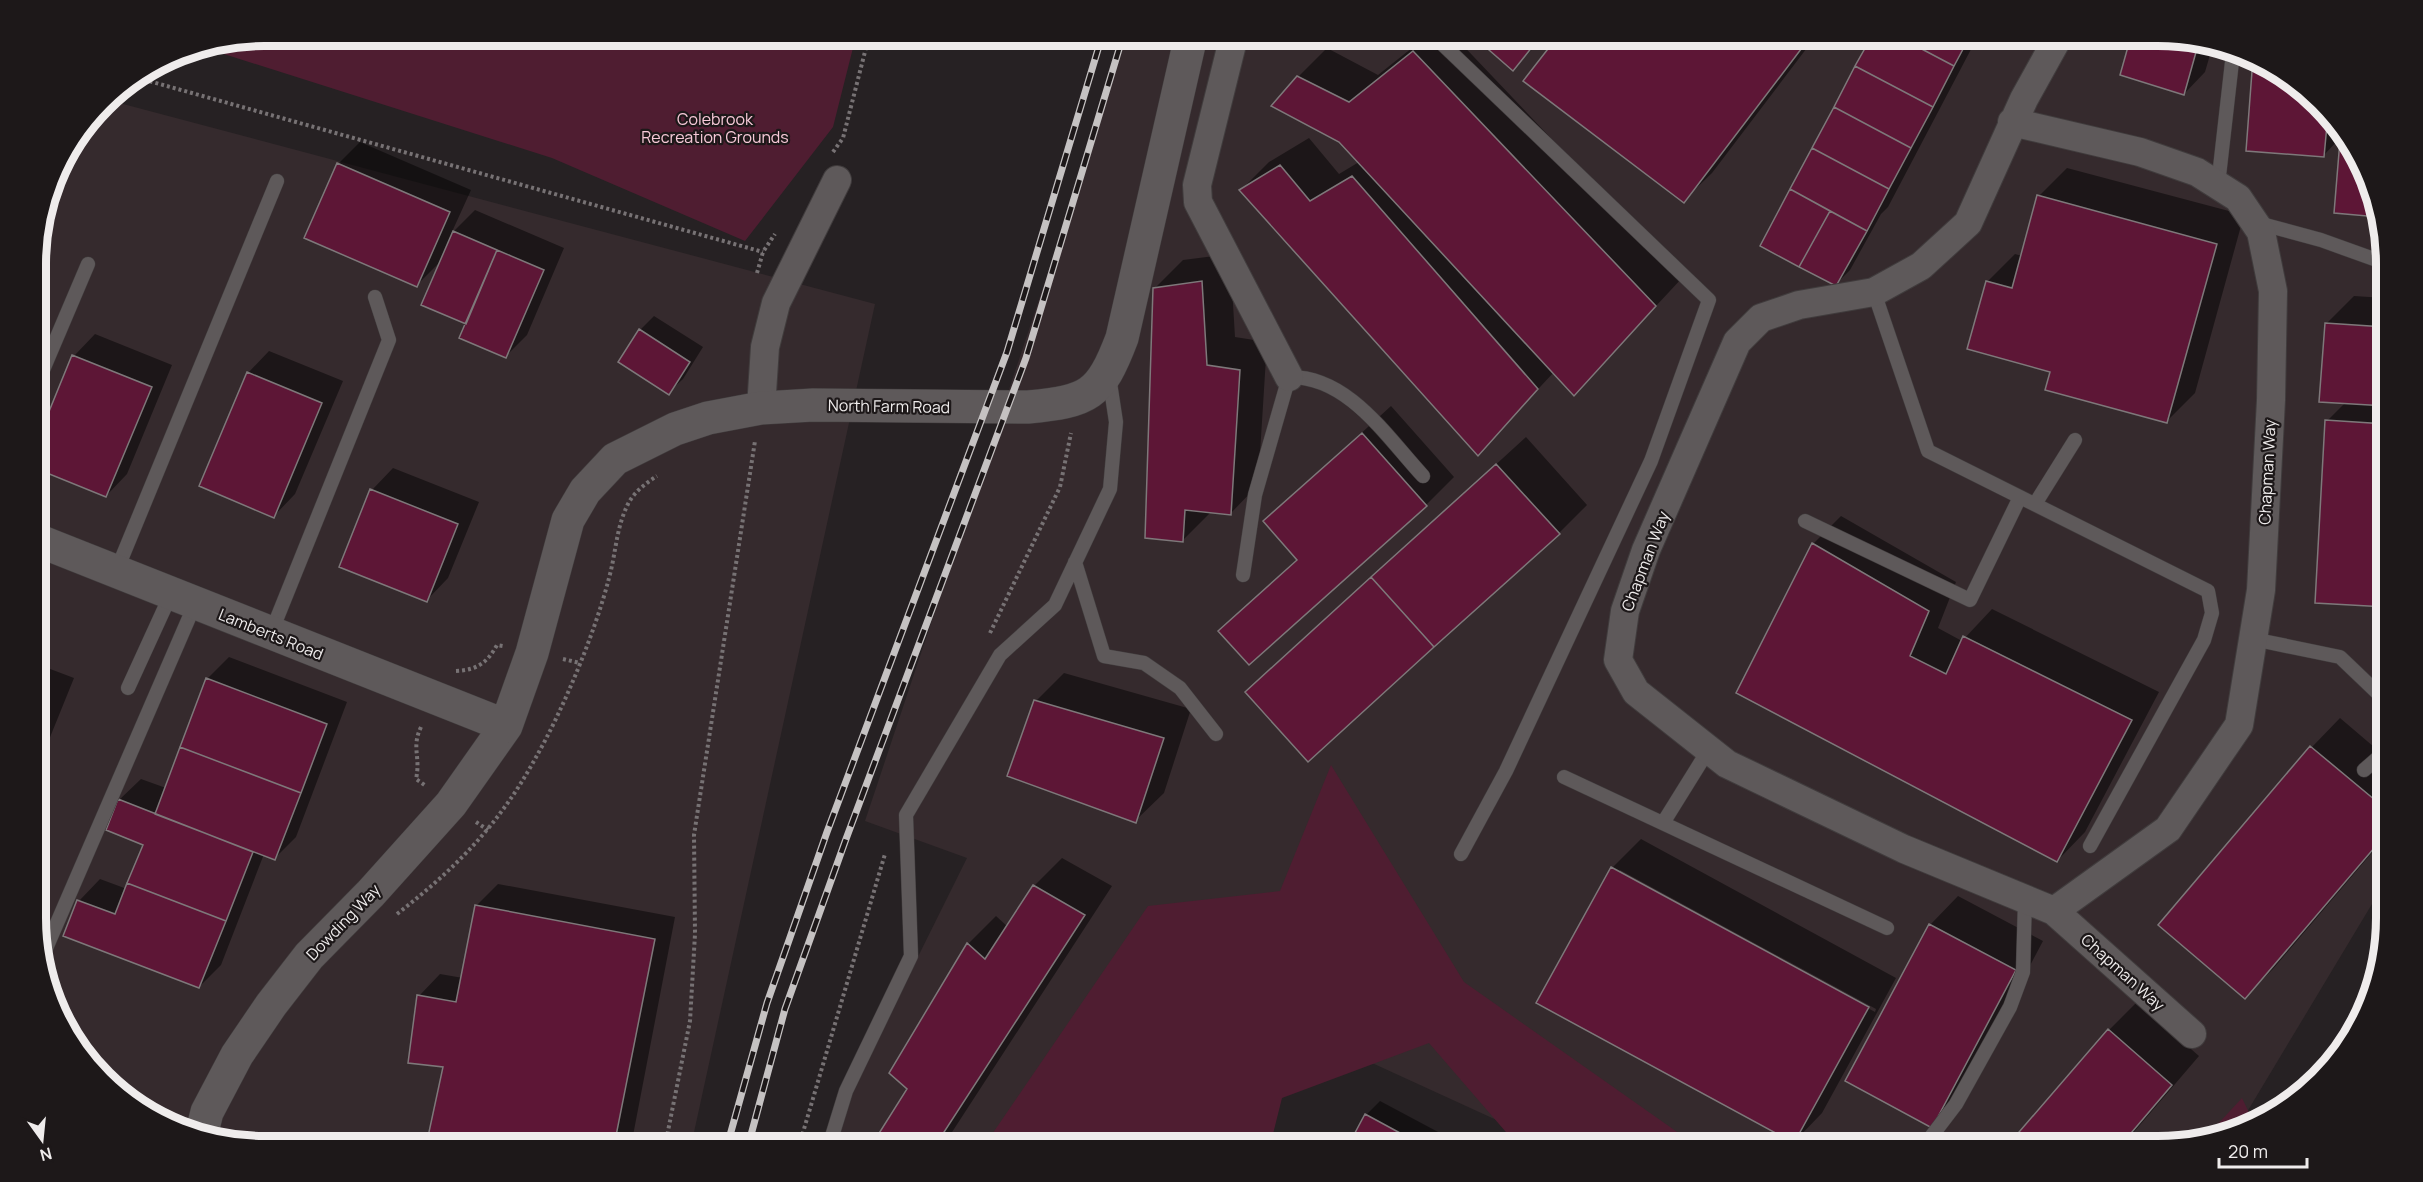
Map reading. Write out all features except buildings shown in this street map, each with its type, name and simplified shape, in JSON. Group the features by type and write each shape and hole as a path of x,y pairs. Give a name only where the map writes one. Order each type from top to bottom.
{"street":[{"name":"North Farm Road","path":"506,726 532,653 568,520 585,491 615,459 675,429 708,418 761,408 813,405 1028,407 1062,404 1090,393 1108,373 1122,338 1189,46"},
{"path":"1232,46 1197,185 1198,202 1289,377"},
{"name":"Chapman Way","path":"2054,46 2012,122 1968,223 1921,266 1874,292 1799,305 1761,318 1737,342 1646,550 1625,611 1618,660 1636,692 1727,764 1904,849 2054,911 2192,1034"},
{"name":"Chapman Way","path":"2012,122 2140,152 2197,171 2238,198 2261,232 2273,291 2271,400 2261,590 2239,725 2168,829 2054,911"},
{"path":"761,408 765,347 776,303 837,180"},
{"name":"Lamberts Road","path":"46,544 270,635 506,726"},
{"name":"Dowding Way","path":"203,1127 207,1112 237,1055 271,1005 309,956 371,893 451,804 506,726"}],"lane":[{"path":"1444,46 1709,300 1651,461 1506,771 1461,854"},
{"path":"2218,185 2231,59"},
{"path":"116,572 277,181"},
{"path":"2254,222 2321,240 2376,260"},
{"path":"46,363 88,264"},
{"path":"1874,292 1928,450 2208,591 2212,613 2204,640 2090,846"},
{"path":"270,635 390,340 375,297"},
{"path":"832,1136 846,1091 911,956 906,815 1000,656 1055,605 1110,489 1116,422 1108,373"},
{"path":"1243,575 1256,495 1289,377 1305,376 1323,381 1348,395 1423,476"},
{"path":"2036,504 2075,440"},
{"path":"1805,521 1970,600 2020,497"},
{"path":"1075,562 1104,656 1144,663 1180,688 1216,734"},
{"path":"128,688 183,599"},
{"path":"48,943 183,599"},
{"path":"2253,639 2340,657 2376,691"},
{"path":"1663,823 1708,749"},
{"path":"2364,770 2376,759"},
{"path":"1564,777 1887,928"},
{"path":"1932,1136 1956,1104 2010,1007 2023,972 2025,899"}],"path":[{"path":"147,81 762,252"},
{"path":"667,1136 690,1022 695,934 694,835 756,438 745,441"},
{"path":"390,920 446,876 488,830 535,759 580,663 609,579 619,527 629,502 646,483 661,473"},
{"path":"447,672 469,670 487,662 496,645 580,663"}],"shaded area":[{"path":"1124,46 2159,46 2187,48 2229,58 2280,83 2313,110 2340,143 2360,181 2369,208 2376,250 2376,897 2242,1119 2187,1134 2159,1136 1531,1136 1180,975 1063,1136 829,1136 967,858 865,821"},
{"path":"119,103 875,304 693,1136 264,1136 236,1134 194,1124 168,1113 143,1099 110,1072 83,1039 69,1014 58,988 48,946 46,918 46,264 48,236 63,181 83,143 110,110"}],"green space":[{"name":"Colebrook Recreation Grounds","path":"264,46 853,46 833,127 745,241 552,158 218,52"},
{"path":"1331,765 1464,982 1683,1136 1509,1136 1429,1043 1282,1098 1272,1136 991,1136 1148,906 1280,891"},
{"path":"2242,1098 2250,1115 2214,1128"}],"railway":[{"path":"730,1136 767,1003 827,832 1007,352 1099,46"},
{"path":"751,1136 785,1009 846,839 1026,358 1120,46"}]}
